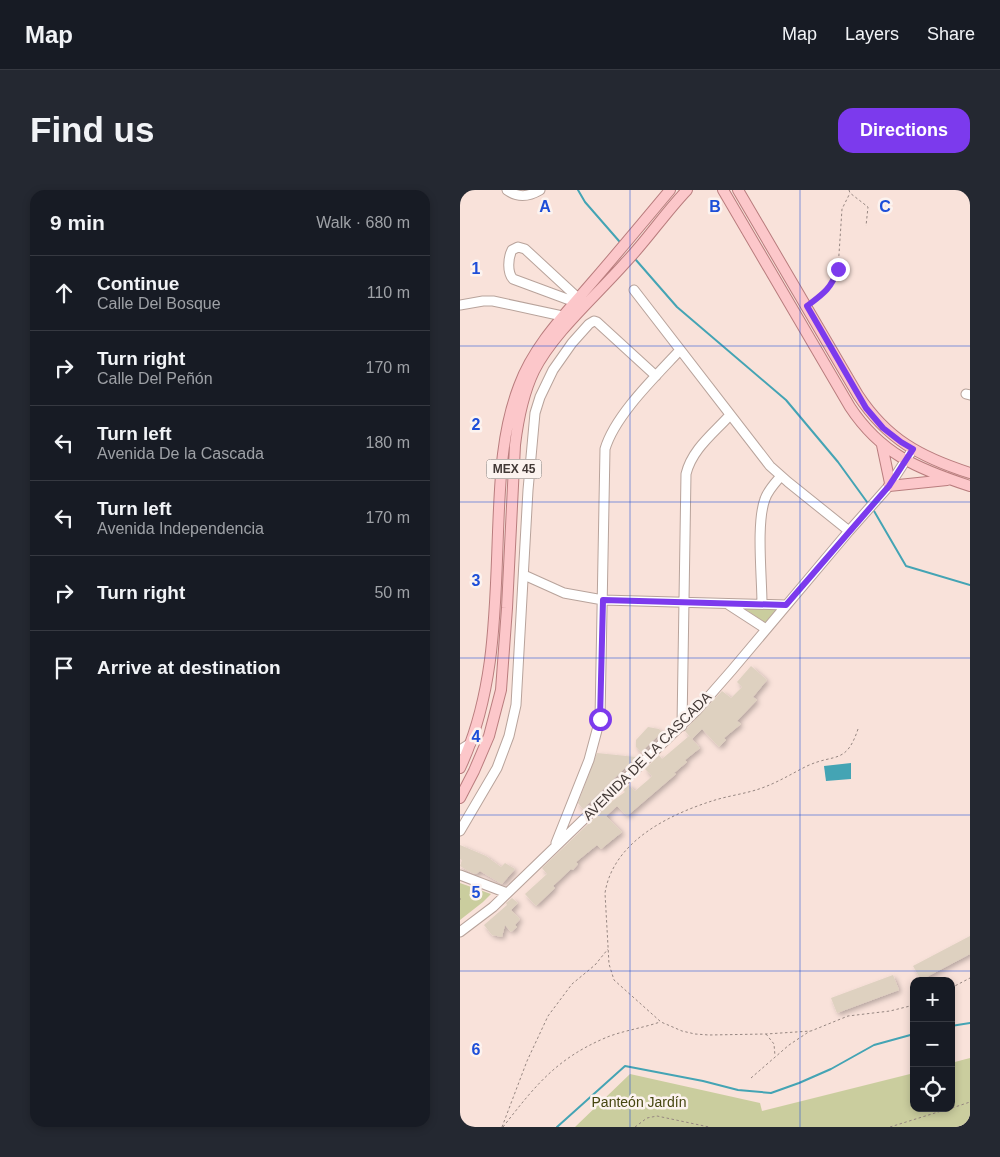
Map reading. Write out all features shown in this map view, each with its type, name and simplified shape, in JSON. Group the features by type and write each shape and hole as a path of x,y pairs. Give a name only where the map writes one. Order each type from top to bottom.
{"main road":[{"name":"MEX 45","path":"460,768 471,743 482,709 490,666 497,572 500,483 508,423 518,388 529,362 562,317 670,190"},
{"name":"MEX 45","path":"460,798 489,736 501,690 514,445 520,412 528,387 539,363 558,337 627,262 687,190"},
{"path":"723,190 850,407 866,429 882,444 906,460 970,486"},
{"path":"738,190 866,408 883,428 901,442 932,459 970,473"},
{"path":"882,444 890,484 952,480"}],"street":[{"path":"507,190 513,194 524,196 540,190"},
{"path":"518,247 524,249 577,300 513,279 509,274 510,252 518,247"},
{"path":"634,290 762,457 780,476 849,531"},
{"path":"460,305 493,301 574,318"},
{"path":"460,831 497,768 513,720 518,687 533,432 540,398 554,370 572,343 588,324 594,321 656,376"},
{"path":"555,847 589,760 597,732 601,706 605,449 613,428 680,350"},
{"path":"682,726 686,474 690,461 698,449 730,415"},
{"name":"AVENIDA DE LA CASCADA","path":"460,932 474,923 508,893 682,726 890,484 913,449"},
{"path":"762,604 762,509 769,490 780,476"},
{"path":"524,575 564,593 603,600 786,605"},
{"path":"728,604 766,629"},
{"path":"460,750 471,743"},
{"path":"460,875 508,893"}],"path":[{"path":"849,190 850,193 868,207 866,226"},
{"path":"807,306 828,290 834,281 839,260 842,209 850,193"},
{"path":"810,1031 766,1034 695,1034 661,1022 614,980 608,964 606,883 618,861 637,839 662,823 693,808 771,785 808,766 835,758 846,752 853,744 858,728"},
{"path":"502,1127 527,1061 548,1016 572,984 595,965 608,948"},
{"path":"955,986 970,978"},
{"path":"751,1078 789,1045 810,1031 848,1016 890,1011 910,1006"},
{"path":"502,1127 543,1078 570,1056 607,1037 661,1022"},
{"path":"766,1034 774,1044 775,1057"},
{"path":"955,1107 970,1102"},
{"path":"890,1127 938,1112"},
{"path":"635,1127 647,1118 658,1116 709,1127"}],"green space":[{"path":"742,607 777,609 765,623"},
{"path":"460,883 491,894 460,920"},
{"name":"Panteón Jardín","path":"970,1058 970,1127 575,1127 630,1074 760,1103 762,1111 910,1074 910,1112 955,1112 955,1062"}],"water":[{"path":"851,763 851,779 826,781 824,766"}],"building":[{"path":"751,666 767,680 753,697 757,700 737,721 741,724 724,738 726,740 719,747 702,729 692,739 685,731 688,727 722,691 731,698 742,687 737,682"},
{"path":"648,727 659,729 662,732 641,752 636,747 636,740"},
{"path":"689,736 700,748 685,760 687,762 674,773 676,774 627,816 617,806 606,816 622,832 601,849 597,845 576,862 578,864 573,870 571,869 553,886 555,888 536,906 525,894 547,874 542,868 611,802 625,792 623,790 627,786 629,785 635,791 648,780 652,776 645,769 659,755 662,759"},
{"path":"597,753 636,757 583,809 578,803"},
{"path":"460,845 486,856 501,867 505,863 515,869 502,884 480,871 476,874 472,873 460,866 462,860 460,859"},
{"path":"512,898 518,903 511,910 520,919 515,925 517,927 511,932 505,925 502,937 492,935 484,925 507,905 506,903"},
{"path":"970,936 970,954 927,977 919,977 913,966"},
{"path":"893,975 899,990 837,1013 831,998"}],"waterway":[{"path":"578,190 585,202 619,241"},
{"path":"636,260 677,307 786,400 838,462 867,502"},
{"path":"874,511 906,566 970,585"},
{"path":"955,1025 970,1023"},
{"path":"557,1127 625,1066 703,1081 738,1090 771,1093 831,1069 874,1045 910,1035"}],"route":[{"path":"600,719 603,600 786,605 889,486 913,449 883,428 866,408 807,306 828,290 834,281 838,269"}]}
